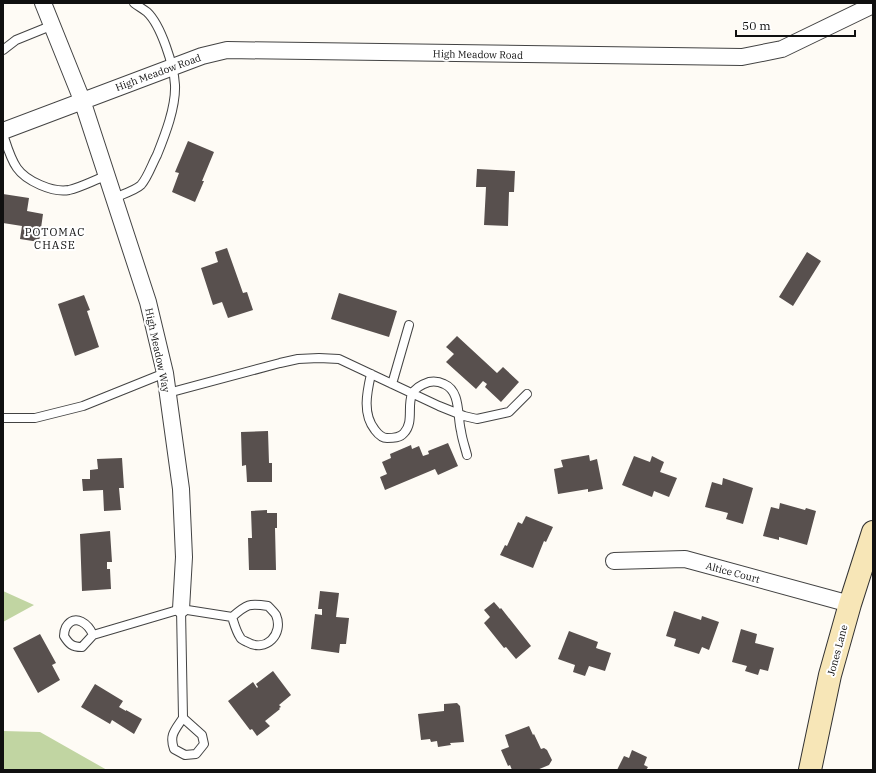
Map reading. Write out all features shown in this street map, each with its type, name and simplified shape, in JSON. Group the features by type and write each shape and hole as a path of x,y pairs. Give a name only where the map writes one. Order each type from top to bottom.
{"street":[{"path":"47,4 53,25 82,100"},
{"name":"High Meadow Road","path":"3,131 202,56 228,50 742,57 782,49 873,5"},
{"name":"High Meadow Way","path":"82,100 148,302 165,373 181,489 184,558 181,609"},
{"name":"Jones Lane","path":"810,770 830,675 850,604 873,532"},
{"name":"Altice Court","path":"614,561 685,559 850,604"}],"lane":[{"path":"114,198 141,185 149,172 164,138 173,105 175,85 172,67 158,26 147,12 134,3"},
{"path":"3,50 16,40 53,25"},
{"path":"3,134 10,155 18,170 44,186 54,190 68,190 106,176"},
{"path":"392,384 409,325"},
{"path":"168,393 280,363 298,359 319,358 339,359 412,394 458,414 477,419 509,412 527,394"},
{"path":"3,418 35,418 83,406 165,373"},
{"path":"371,374 366,397 367,412 371,426 378,434 384,438 392,438 400,436 405,432 409,423 412,394 419,387 430,382 439,382 450,387 455,396 467,455"},
{"path":"255,604 268,606 276,614 278,623 277,632 270,642 264,645 253,645 240,638 232,617 244,606 255,604"},
{"path":"181,609 183,718 174,731 171,740 174,749 185,755 196,754 204,744 202,735 183,718"},
{"path":"92,635 181,609 232,617"}],"green space":[{"path":"3,591 34,605 3,622"},
{"path":"3,731 40,732 107,770 3,770"}],"building":[{"path":"188,141 214,152 195,202 172,192 179,173 175,172"},
{"path":"477,169 515,171 514,192 509,192 508,226 484,225 486,187 476,187"},
{"path":"3,194 29,198 27,211 43,214 39,242 20,239 22,226 3,223"},
{"path":"227,248 243,293 247,292 253,310 228,318 222,302 213,305 201,268 218,262 215,252"},
{"path":"807,252 821,261 793,306 779,297"},
{"path":"339,293 397,311 389,337 331,319"},
{"path":"84,295 90,310 87,311 99,347 75,356 58,304"},
{"path":"457,336 497,373 503,367 519,382 501,402 485,387 487,384 483,381 476,389 446,362 454,354 446,347"},
{"path":"268,431 269,463 272,463 272,482 247,482 246,465 242,466 241,432"},
{"path":"448,443 458,466 438,475 435,469 385,490 380,477 387,474 382,462 391,458 390,454 411,445 412,449 419,446 423,456 429,454 428,451"},
{"path":"589,455 590,461 597,459 603,489 588,492 588,489 558,494 554,469 563,467 561,460"},
{"path":"634,456 650,462 652,456 664,462 660,472 677,478 669,497 654,491 652,497 622,485"},
{"path":"122,458 124,488 119,488 121,510 104,511 103,490 83,491 82,479 90,479 90,470 98,469 97,459"},
{"path":"723,478 753,488 743,524 726,519 728,513 705,507 712,482 722,485"},
{"path":"780,503 805,510 806,508 816,511 807,545 779,537 779,540 763,536 771,507 779,509"},
{"path":"267,510 267,513 277,513 277,528 275,528 276,570 249,570 248,538 252,538 251,511"},
{"path":"526,516 553,527 546,542 544,541 533,568 500,555 505,545 507,546 518,522 522,524"},
{"path":"110,531 112,562 107,562 107,569 110,569 111,589 82,591 80,534"},
{"path":"320,591 339,593 336,617 349,618 346,644 340,644 339,653 311,649 315,614 322,615 322,609 318,609"},
{"path":"494,602 500,609 501,608 531,646 516,659 506,647 504,648 484,623 490,617 484,610"},
{"path":"674,611 701,620 702,616 719,622 709,650 702,647 699,654 674,646 676,639 666,636"},
{"path":"741,629 757,634 755,643 774,648 768,671 760,669 758,675 745,671 747,666 732,662"},
{"path":"569,631 598,642 596,648 611,653 605,671 589,666 585,676 573,672 575,665 558,659"},
{"path":"40,634 56,663 52,665 60,680 38,693 13,648"},
{"path":"273,671 291,695 279,705 281,707 279,708 280,709 265,721 270,726 257,736 252,729 250,730 228,701 253,682 257,688 258,687 256,684"},
{"path":"95,684 123,701 119,707 142,719 134,734 112,720 110,724 81,707"},
{"path":"457,703 460,706 464,742 450,743 451,745 438,747 437,741 431,742 430,739 421,740 418,714 444,711 444,704"},
{"path":"529,726 541,749 544,748 547,750 552,760 549,765 537,770 512,770 510,765 508,766 501,750 509,747 505,735"},
{"path":"632,750 647,757 644,765 648,767 646,770 617,770 624,756 629,758"}],"district":[{"name":"POTOMAC CHASE","path":"55,238"}]}
